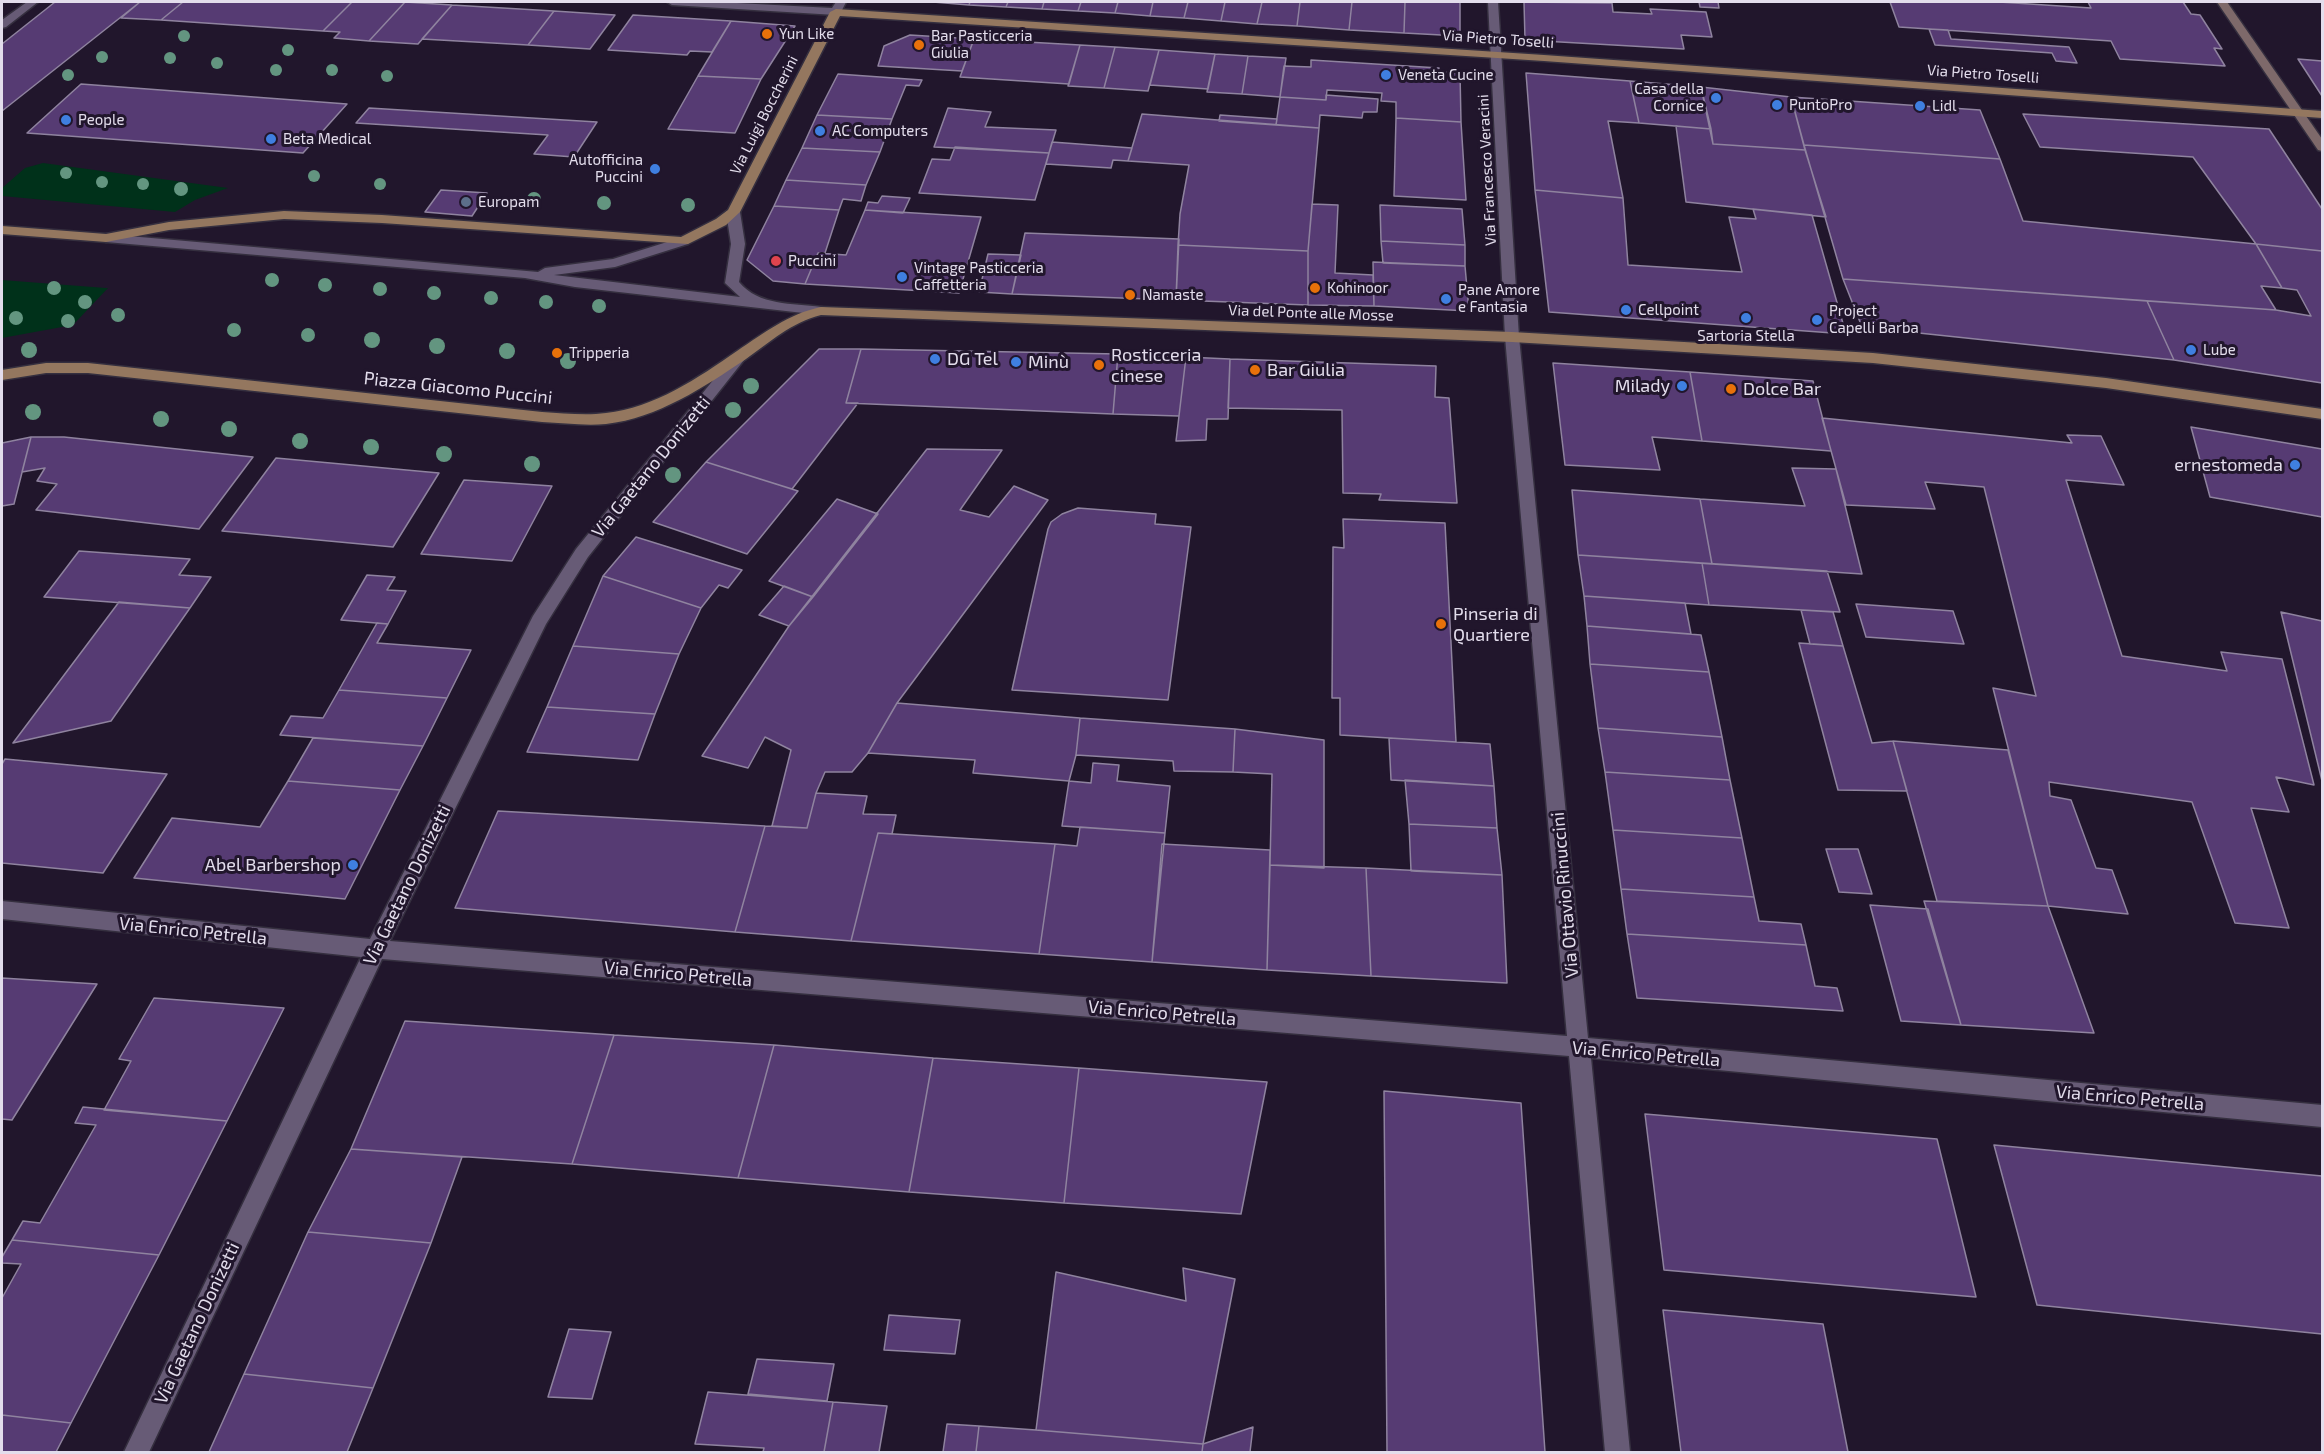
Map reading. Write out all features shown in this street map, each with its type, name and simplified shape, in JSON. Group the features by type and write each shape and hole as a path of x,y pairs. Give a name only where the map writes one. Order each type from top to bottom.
{"main road":[{"name":"Via Pietro Toselli","path":"839,7 2322,115"},
{"name":"Via Luigi Boccherini","path":"733,212 839,7"},
{"path":"2,230 105,238 213,220 284,215 382,219 683,241 721,222 733,212"},
{"name":"Via del Ponte alle Mosse","path":"821,311 1512,337 1884,359 2106,383 2322,414"},
{"name":"Piazza Giacomo Puccini","path":"2,375 46,368 88,368 542,417 592,419 630,414 664,402 741,355 794,318 821,311"}],"street":[{"path":"2,25 33,2"},
{"name":"Via Pietro Toselli","path":"672,2 839,7"},
{"name":"Via Francesco Veracini","path":"1493,2 1512,337"},
{"path":"2222,2 2322,147"},
{"path":"733,212 738,244 732,283 738,290 759,302"},
{"path":"105,238 525,273 575,283 759,302 821,311"},
{"path":"525,273 615,263 683,241"},
{"name":"Via Ottavio Rinuccini","path":"1512,337 1617,1452"},
{"name":"Via Gaetano Donizetti","path":"136,1452 376,948 539,621 582,553 741,355"},
{"name":"Via Enrico Petrella","path":"2,910 316,944 1580,1048 2322,1116"}],"green space":[{"path":"43,163 228,188 195,200 175,212 2,196 2,188 25,168"},
{"path":"2,280 108,288 73,325 2,338"}],"building":[{"path":"55,2 140,2 2,111 2,44"},
{"path":"140,2 183,2 161,20 121,18"},
{"path":"183,2 352,2 323,31 161,20"},
{"path":"352,2 405,2 369,41 334,38 340,32 323,31"},
{"path":"405,2 452,5 418,44 369,41"},
{"path":"933,2 970,2 969,5"},
{"path":"970,2 1008,2 1006,7 969,5"},
{"path":"1008,2 1044,2 1042,9 1006,7"},
{"path":"1044,2 1081,2 1078,11 1042,9"},
{"path":"1081,2 1118,2 1115,13 1078,11"},
{"path":"1118,2 1153,2 1150,16 1115,13"},
{"path":"1153,2 1188,2 1184,18 1150,16"},
{"path":"1188,2 1225,2 1221,21 1184,18"},
{"path":"1225,2 1262,2 1257,24 1221,21"},
{"path":"1262,2 1300,2 1297,26 1257,24"},
{"path":"1300,2 1352,2 1349,30 1297,26"},
{"path":"1352,2 1405,2 1404,33 1349,30"},
{"path":"1405,2 1460,2 1460,36 1404,33"},
{"path":"1524,2 1612,3 1613,12 1652,14 1650,9 1706,12 1712,37 1681,35 1684,49 1525,40"},
{"path":"1699,2 1718,2 1719,8 1700,7"},
{"path":"1890,2 1999,2 2091,8 2088,2 2183,2 2191,14 2200,15 2222,49 2214,48 2225,66 2120,59 2111,41 1899,27"},
{"path":"452,5 554,11 528,45 422,39"},
{"path":"554,11 615,15 590,49 528,45"},
{"path":"633,15 731,21 712,52 690,51 687,55 608,50"},
{"path":"731,21 795,26 761,79 698,76"},
{"path":"1929,29 1948,30 1951,39 2069,47 2077,63 2056,61 2052,53 1935,45"},
{"path":"910,35 974,39 962,71 878,66 884,46"},
{"path":"974,39 1080,45 1069,84 960,77"},
{"path":"1080,45 1115,47 1104,88 1068,86"},
{"path":"1115,47 1159,50 1148,91 1104,88"},
{"path":"1159,50 1215,54 1208,89 1150,85"},
{"path":"1215,54 1248,56 1242,94 1207,92"},
{"path":"1248,56 1286,58 1280,97 1242,94"},
{"path":"2298,59 2322,61 2322,96"},
{"path":"1311,60 1439,68 1438,72 1460,73 1461,122 1396,118 1396,102 1381,101 1382,93 1327,90 1326,100 1280,97 1284,66 1311,67"},
{"path":"1526,73 1630,81 1639,123 1608,121 1623,198 1535,190"},
{"path":"838,74 922,80 919,86 906,85 892,119 817,115"},
{"path":"698,76 761,79 735,133 668,129"},
{"path":"1630,81 1701,87 1711,129 1639,123"},
{"path":"81,84 347,104 303,153 27,133"},
{"path":"1701,87 1791,97 1805,150 1713,144"},
{"path":"1326,95 1378,99 1377,112 1363,112 1362,118 1320,115 1319,128 1276,125 1280,97 1326,100"},
{"path":"1791,97 1980,110 2000,159 1804,145"},
{"path":"369,108 597,122 574,157 534,154 548,135 356,123"},
{"path":"948,108 991,112 985,127 1056,130 1049,153 934,147"},
{"path":"1142,114 1319,128 1308,251 1178,245 1180,214 1189,165 1128,161"},
{"path":"2023,114 2269,129 2322,209 2322,251 2256,244 2193,157 2040,147"},
{"path":"817,115 892,119 880,152 802,148"},
{"path":"1220,115 1277,119 1276,125 1219,121"},
{"path":"1396,118 1461,122 1466,200 1394,196"},
{"path":"1676,126 1711,129 1713,144 1805,150 1826,217 1686,202"},
{"path":"1052,142 1132,148 1128,161 1113,160 1111,168 1046,164"},
{"path":"1804,145 2000,159 2023,221 2256,244 2282,288 2261,286 2276,310 1843,279"},
{"path":"955,147 1049,153 1035,200 919,193 932,159 950,160"},
{"path":"802,148 880,152 866,185 786,180"},
{"path":"786,180 866,185 861,201 843,199 839,210 774,206"},
{"path":"441,190 487,193 472,216 425,212"},
{"path":"1535,190 1623,198 1628,265 1742,272 1729,217 1756,219 1753,209 1812,215 1846,334 1549,312"},
{"path":"882,196 910,198 903,213 865,210 868,202 878,203"},
{"path":"1312,204 1338,205 1335,273 1373,275 1374,306 1308,305 1308,251"},
{"path":"1380,205 1462,209 1465,245 1381,241"},
{"path":"774,206 839,210 825,253 818,253 805,284 773,281 747,260"},
{"path":"865,210 981,217 959,293 805,284 818,253 846,255"},
{"path":"1025,233 1179,239 1176,300 1012,294"},
{"path":"1381,241 1465,245 1465,266 1383,263"},
{"path":"2256,244 2322,251 2322,383 2174,360 2147,301 2276,310 2311,316 2297,290 2282,288"},
{"path":"1178,245 1308,251 1308,305 1176,300"},
{"path":"988,254 1021,255 1012,294 979,292"},
{"path":"1373,262 1465,266 1469,311 1374,306"},
{"path":"1843,279 2147,301 2174,360 1862,327"},
{"path":"819,349 861,349 846,403 858,403 792,489 706,462"},
{"path":"861,349 1118,354 1113,414 846,403"},
{"path":"1118,354 1186,357 1179,416 1113,414"},
{"path":"1186,357 1230,359 1228,419 1207,419 1206,440 1176,441"},
{"path":"1230,359 1436,366 1435,397 1449,398 1457,503 1379,500 1381,494 1343,493 1342,410 1228,408"},
{"path":"1553,363 1690,372 1702,441 1652,437 1660,470 1565,465"},
{"path":"1690,372 1813,381 1831,451 1702,441"},
{"path":"1822,418 2072,443 2067,435 2101,436 2124,485 2066,480 2122,656 2227,671 2221,652 2282,659 2314,785 2276,777 2289,812 2251,808 2289,928 2235,923 2192,802 2049,782 2050,796 2071,800 2096,868 2112,870 2128,914 2048,906 1993,688 2036,696 1984,487 1925,482 1935,509 1846,505"},
{"path":"2191,427 2322,449 2322,517 2210,497"},
{"path":"31,437 64,437 253,457 199,529 36,510 57,484 37,481 45,468 22,472"},
{"path":"31,437 14,504 2,506 2,443"},
{"path":"927,449 1002,450 960,510 989,517 1014,486 1048,500 897,703 868,753 852,772 825,772 816,793 807,828 772,826 791,750 765,737 748,768 702,756 789,626"},
{"path":"276,458 439,473 393,547 222,531"},
{"path":"706,462 798,491 747,554 653,522"},
{"path":"1792,468 1836,469 1862,574 1712,564 1700,499 1805,506"},
{"path":"464,480 552,486 512,561 421,554"},
{"path":"1572,490 1700,499 1712,564 1578,555"},
{"path":"837,499 878,514 813,597 769,581"},
{"path":"1078,508 1156,514 1155,524 1191,527 1168,700 1012,690 1048,529 1051,522 1062,514"},
{"path":"1343,519 1445,523 1456,742 1340,735 1340,698 1332,698 1333,547 1344,548"},
{"path":"636,537 742,570 728,588 719,585 701,608 603,576"},
{"path":"79,551 190,559 179,575 211,577 190,608 44,597"},
{"path":"1578,555 1702,563 1709,605 1584,596"},
{"path":"1702,563 1827,571 1840,612 1709,605"},
{"path":"367,575 395,577 387,590 406,591 388,624 341,620"},
{"path":"603,576 701,608 679,654 573,646"},
{"path":"784,586 813,597 789,626 759,615"},
{"path":"1584,596 1685,603 1691,634 1587,626"},
{"path":"119,602 190,608 111,721 13,743"},
{"path":"1856,604 1953,611 1964,644 1866,637"},
{"path":"1801,610 1833,612 1843,646 1810,644"},
{"path":"2281,612 2322,621 2322,781"},
{"path":"377,623 388,624 377,643 471,650 447,698 339,690"},
{"path":"1587,626 1701,635 1709,672 1590,664"},
{"path":"1799,643 1843,646 1872,743 1893,741 1907,791 1838,790"},
{"path":"573,646 679,654 655,714 547,707"},
{"path":"1590,664 1709,672 1722,737 1598,728"},
{"path":"339,690 447,698 423,746 280,735 291,716 323,718"},
{"path":"897,703 1080,718 1076,755 1069,781 973,773 975,760 868,753"},
{"path":"547,707 655,714 638,760 527,752"},
{"path":"1080,718 1235,729 1233,772 1174,771 1173,761 1076,755"},
{"path":"1598,728 1722,737 1730,780 1605,772"},
{"path":"1235,729 1324,740 1324,868 1270,865 1272,774 1233,772"},
{"path":"313,738 423,746 400,790 288,781"},
{"path":"1389,738 1490,744 1494,786 1391,780"},
{"path":"1893,741 2008,750 2048,906 1937,901"},
{"path":"5,759 167,774 103,873 2,863 2,764"},
{"path":"1093,763 1119,765 1117,781 1170,786 1165,833 1062,826 1069,781 1091,783"},
{"path":"1605,772 1730,780 1742,838 1613,830"},
{"path":"1405,780 1494,786 1497,828 1409,824"},
{"path":"288,781 400,790 345,899 134,878 172,818 260,827"},
{"path":"816,793 867,796 863,814 896,815 892,834 878,833 851,941 735,932 765,826 807,828"},
{"path":"498,811 765,826 735,932 455,908"},
{"path":"1409,824 1497,828 1502,875 1411,871"},
{"path":"1080,827 1165,833 1152,962 1039,954 1055,844 1077,846"},
{"path":"1613,830 1742,838 1754,897 1621,889"},
{"path":"878,833 1055,844 1039,954 851,941"},
{"path":"1162,844 1270,850 1267,970 1152,962"},
{"path":"1826,849 1858,849 1872,894 1839,892"},
{"path":"1270,865 1366,868 1371,976 1267,970"},
{"path":"1366,868 1502,875 1507,983 1371,976"},
{"path":"1621,889 1754,897 1759,921 1801,924 1806,945 1627,934"},
{"path":"1924,901 2048,906 2094,1033 1961,1025"},
{"path":"1870,905 1928,909 1961,1025 1901,1021"},
{"path":"1627,934 1806,945 1815,986 1837,988 1843,1011 1637,998"},
{"path":"2,978 97,984 12,1120 2,1119"},
{"path":"154,998 284,1008 227,1121 104,1110 131,1061 119,1059"},
{"path":"405,1021 614,1035 572,1164 351,1149"},
{"path":"614,1035 774,1045 738,1178 572,1164"},
{"path":"774,1045 933,1058 909,1192 738,1178"},
{"path":"933,1058 1079,1068 1064,1203 909,1192"},
{"path":"1079,1068 1267,1082 1241,1214 1064,1203"},
{"path":"1384,1091 1521,1103 1545,1452 1387,1452"},
{"path":"83,1107 227,1121 159,1255 12,1240 23,1221 40,1223 96,1125 75,1123"},
{"path":"1645,1114 1937,1139 1976,1297 1664,1270"},
{"path":"1994,1145 2322,1176 2322,1334 2037,1305"},
{"path":"351,1149 462,1157 431,1243 308,1232"},
{"path":"308,1232 431,1243 373,1388 244,1374"},
{"path":"12,1240 159,1255 71,1423 2,1415 2,1298 21,1264 2,1263 2,1257"},
{"path":"1183,1268 1235,1279 1203,1444 1036,1430 1056,1272 1186,1301"},
{"path":"1663,1310 1823,1324 1848,1452 1681,1452"},
{"path":"889,1315 960,1320 955,1354 884,1350"},
{"path":"569,1329 611,1332 592,1399 548,1397"},
{"path":"757,1359 834,1364 827,1401 748,1394"},
{"path":"244,1374 373,1388 347,1452 209,1452"},
{"path":"708,1392 833,1402 824,1452 763,1452 764,1448 695,1444"},
{"path":"833,1402 887,1406 879,1452 824,1452"},
{"path":"2,1415 71,1423 56,1452 2,1452"},
{"path":"947,1424 979,1426 976,1452 943,1452"},
{"path":"979,1426 1203,1444 1202,1452 976,1452"},
{"path":"1253,1427 1250,1452 1202,1452 1203,1444"}],"place":[{"name":"Yun Like","path":"767,34"},
{"name":"Bar Pasticceria Giulia","path":"919,45"},
{"name":"Veneta Cucine","path":"1386,75"},
{"name":"Casa della Cornice","path":"1716,98"},
{"name":"PuntoPro","path":"1777,105"},
{"name":"Lidl","path":"1920,106"},
{"name":"People","path":"66,120"},
{"name":"AC Computers","path":"820,131"},
{"name":"Beta Medical","path":"271,139"},
{"name":"Autofficina Puccini","path":"655,169"},
{"name":"Europam","path":"466,202"},
{"name":"Puccini","path":"776,261"},
{"name":"Vintage Pasticceria Caffetteria","path":"902,277"},
{"name":"Kohinoor","path":"1315,288"},
{"name":"Namaste","path":"1130,295"},
{"name":"Pane Amore e Fantasia","path":"1446,299"},
{"name":"Cellpoint","path":"1626,310"},
{"name":"Sartoria Stella","path":"1746,318"},
{"name":"Project Capelli Barba","path":"1817,320"},
{"name":"Lube","path":"2191,350"},
{"name":"Tripperia","path":"557,353"},
{"name":"DG Tel","path":"935,359"},
{"name":"Minù","path":"1016,362"},
{"name":"Rosticceria cinese","path":"1099,365"},
{"name":"Bar Giulia","path":"1255,370"},
{"name":"Milady","path":"1682,386"},
{"name":"Dolce Bar","path":"1731,389"},
{"name":"ernestomeda","path":"2295,465"},
{"name":"Pinseria di Quartiere","path":"1441,624"},
{"name":"Abel Barbershop","path":"353,865"}]}
